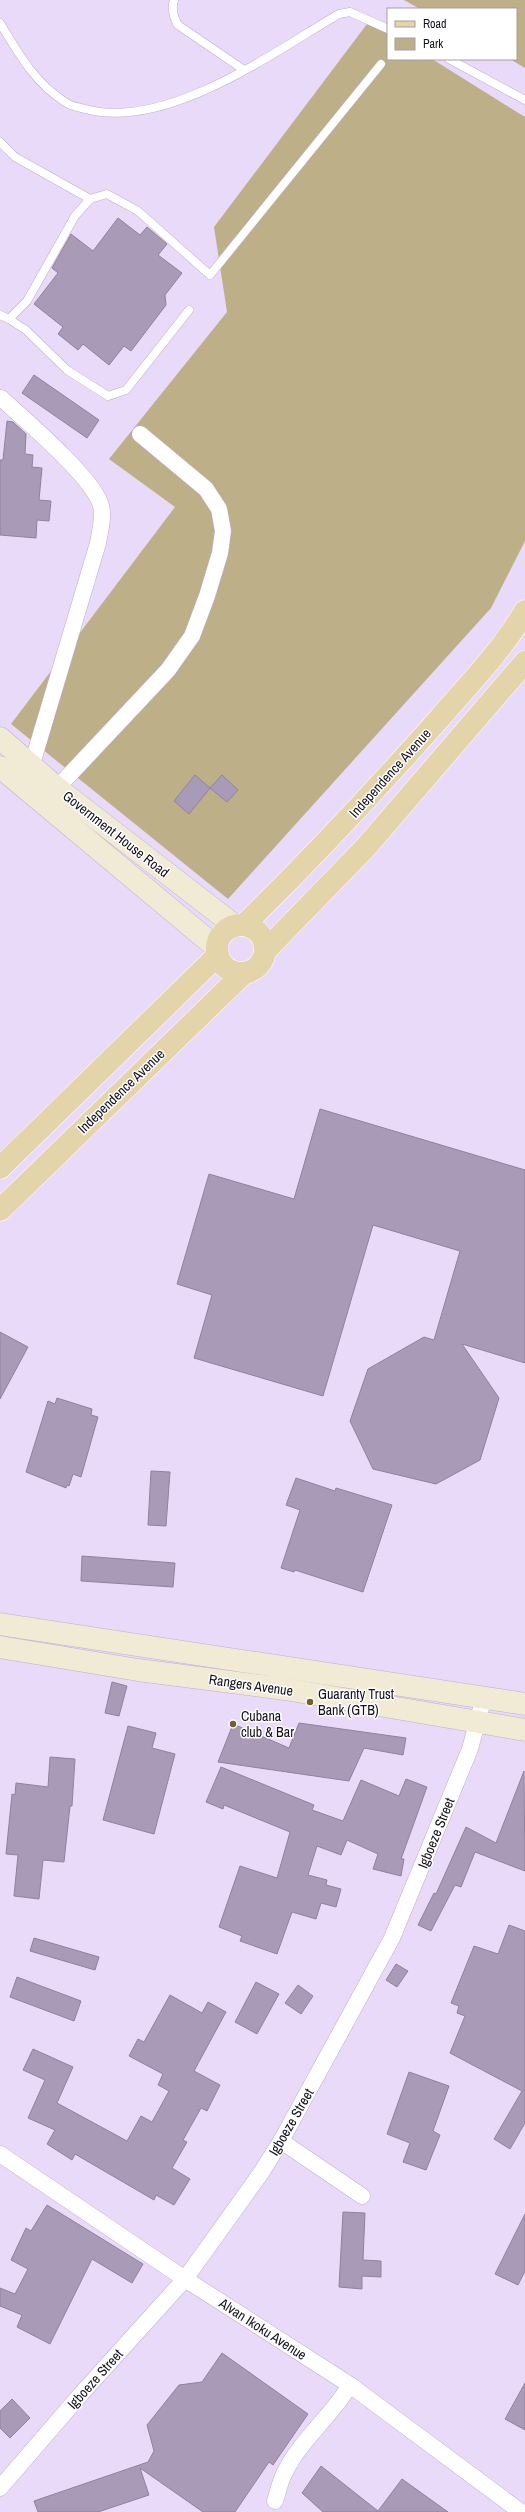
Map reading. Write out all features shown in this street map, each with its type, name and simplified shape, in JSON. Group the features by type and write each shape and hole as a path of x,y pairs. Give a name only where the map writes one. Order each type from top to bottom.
{"main road":[{"name":"Independence Avenue","path":"239,926 361,808 478,674 506,640 525,611"},
{"path":"265,951 264,942 260,934 252,928 239,926 223,934 218,951 220,961 230,971 244,973 258,966 265,951 366,847 525,662"},
{"name":"Government House Road","path":"0,738 32,764 57,788 239,926"},
{"name":"Government House Road","path":"0,767 218,951"},
{"name":"Independence Avenue","path":"0,1168 218,951"},
{"name":"Independence Avenue","path":"0,1210 244,973"},
{"name":"Rangers Avenue","path":"0,1624 525,1704"},
{"name":"Rangers Avenue","path":"0,1647 138,1670 285,1689 525,1730"}],"street":[{"path":"1,398 61,453 96,494 101,506 102,517 98,542 32,764"},
{"path":"57,788 168,670 192,636 207,596 220,553 222,531 219,509 206,489 140,434"},
{"name":"Igboeze Street","path":"0,2488 81,2394 185,2279 261,2173 281,2140 392,1938 439,1827 478,1722 484,1697"},
{"path":"281,2140 362,2196"},
{"name":"Alvan Ikoku Avenue","path":"0,2154 185,2279 350,2385 521,2512"},
{"path":"275,2501 284,2474 311,2434 339,2404 350,2385"}],"lane":[{"path":"174,0 172,5 174,18 178,25 244,70"},
{"path":"0,23 37,80 66,103 98,112 129,114 154,108 213,86 244,70 339,14 350,12 387,29"},
{"path":"451,60 525,100"},
{"path":"9,319 27,301 75,216 90,199 106,194 138,211 210,275 381,64"},
{"path":"0,142 15,157 90,199"},
{"path":"0,315 26,330 67,370 108,396 126,390 189,310"}],"green space":[{"path":"404,0 525,0 525,68 512,60 517,60 517,8 418,8"},
{"path":"370,20 387,30 387,60 434,60 525,117 525,541 491,608 228,899 11,724 175,507 109,459 227,312 214,227"}],"building":[{"path":"118,218 140,235 147,227 167,244 158,255 182,273 165,295 166,305 131,351 124,346 109,365 83,344 78,350 58,334 63,327 34,304 58,273 52,268 71,234 93,251"},
{"path":"34,375 99,420 87,438 22,393"},
{"path":"7,421 13,422 26,434 25,454 33,455 32,467 42,468 39,500 51,501 49,521 37,520 36,538 0,535 0,460 3,460"},
{"path":"195,775 210,788 189,814 174,801"},
{"path":"222,775 238,790 227,802 210,788"},
{"path":"320,1109 525,1170 525,1363 462,1344 499,1398 480,1460 436,1484 373,1469 350,1421 368,1369 424,1337 434,1340 460,1251 373,1225 323,1396 194,1358 212,1295 177,1284 209,1174 294,1199"},
{"path":"0,1332 28,1347 0,1399"},
{"path":"57,1398 92,1409 91,1415 98,1417 81,1477 73,1474 69,1486 67,1485 66,1488 26,1472 48,1401 55,1404"},
{"path":"151,1471 170,1472 166,1526 148,1525"},
{"path":"296,1478 335,1491 336,1488 392,1505 363,1592 295,1570 294,1572 281,1568 300,1510 286,1505"},
{"path":"82,1556 175,1563 173,1587 81,1581"},
{"path":"112,1682 127,1686 119,1716 105,1713"},
{"path":"299,1723 406,1738 403,1755 364,1748 349,1781 218,1762 233,1724 289,1748"},
{"path":"128,1726 156,1733 152,1748 175,1754 154,1834 103,1820"},
{"path":"50,1757 75,1759 72,1806 70,1806 64,1862 43,1860 39,1899 14,1896 18,1855 6,1854 12,1794 15,1795 16,1783 48,1787"},
{"path":"221,1767 314,1805 312,1810 343,1821 361,1780 399,1796 406,1779 427,1787 401,1859 404,1859 401,1876 373,1869 378,1854 347,1840 341,1855 317,1846 308,1875 327,1880 326,1885 341,1889 336,1907 321,1903 316,1919 292,1912 277,1954 240,1941 242,1936 219,1927 240,1866 277,1878 290,1832 224,1805 223,1809 206,1802"},
{"path":"524,1771 525,1871 475,1852 461,1887 455,1885 431,1931 418,1925 434,1893 436,1894 466,1827 496,1843"},
{"path":"509,1925 525,1931 525,2123 510,2149 494,2139 522,2091 450,2053 465,2016 457,2013 459,2006 451,2003 474,1946 498,1954"},
{"path":"34,1938 99,1957 95,1970 30,1951"},
{"path":"396,1964 408,1971 397,1987 386,1980"},
{"path":"17,1977 81,2001 74,2021 10,1997"},
{"path":"256,1982 279,1994 257,2034 235,2022"},
{"path":"298,1985 313,1996 301,2014 285,2003"},
{"path":"170,1995 202,2013 208,2002 226,2012 194,2071 220,2085 207,2111 201,2108 183,2140 187,2142 172,2168 190,2179 174,2205 156,2195 154,2200 75,2154 72,2160 47,2144 55,2130 28,2118 45,2080 23,2070 33,2049 73,2067 57,2103 127,2141 141,2116 152,2122 169,2091 158,2085 163,2074 129,2056 138,2039 144,2042"},
{"path":"409,2072 449,2086 433,2131 440,2135 426,2170 403,2162 410,2143 387,2134"},
{"path":"47,2205 143,2264 132,2283 92,2259 50,2344 17,2327 22,2315 0,2306 0,2288 15,2294 28,2269 11,2260 26,2228 31,2231"},
{"path":"343,2212 365,2213 363,2260 381,2261 381,2277 362,2276 362,2289 339,2287"},
{"path":"525,2214 525,2271 518,2285 495,2274"},
{"path":"222,2353 308,2414 273,2465 269,2462 235,2512 203,2512 140,2468 149,2495 98,2512 38,2512 34,2501 148,2462 154,2451 147,2425 179,2385 202,2382"},
{"path":"525,2383 525,2430 505,2419"},
{"path":"12,2399 30,2418 10,2438 0,2428 0,2411"},
{"path":"321,2466 378,2511 402,2479 448,2512 323,2512 302,2493"}],"place":[{"name":"Guaranty Trust Bank (GTB)","path":"310,1702"},
{"name":"Cubana club & Bar","path":"233,1724"}]}
